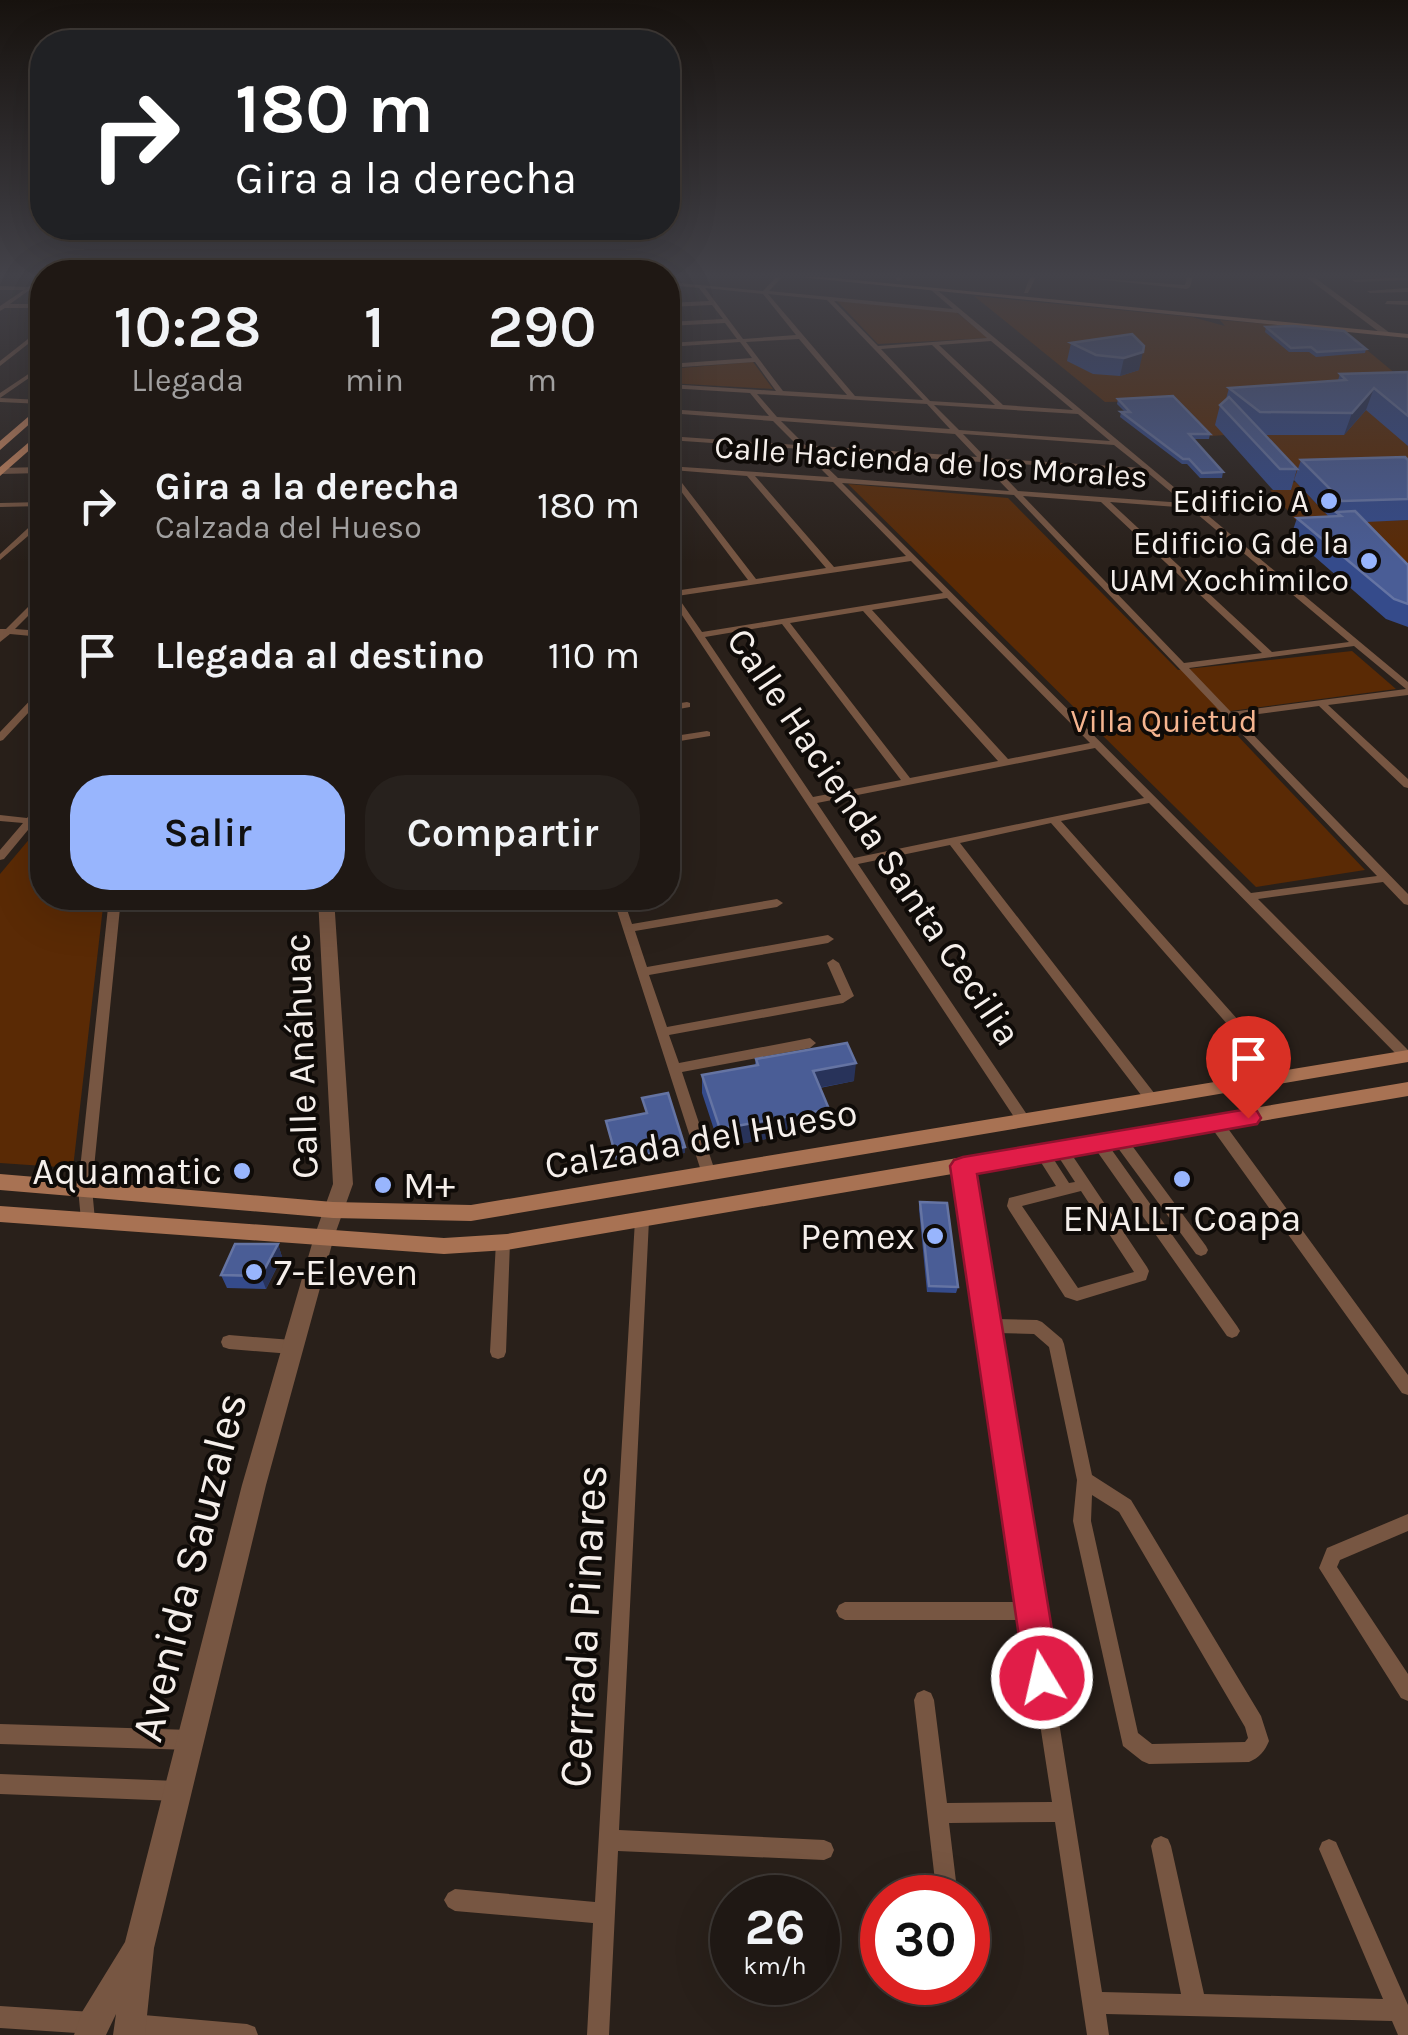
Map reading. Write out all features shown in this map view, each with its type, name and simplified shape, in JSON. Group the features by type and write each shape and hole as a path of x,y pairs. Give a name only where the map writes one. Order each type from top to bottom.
{"main road":[{"path":"0,446 30,417"},
{"path":"1,472 30,445"},
{"name":"Calzada del Hueso","path":"0,1182 334,1210 471,1213 1407,1056"},
{"name":"Calzada del Hueso","path":"0,1214 444,1246 502,1242 1408,1089"}],"street":[{"path":"766,372 782,394"},
{"path":"830,372 852,398"},
{"path":"900,372 1408,900"},
{"path":"964,372 1001,407"},
{"path":"1031,372 1408,690"},
{"path":"0,398 30,376"},
{"path":"680,387 1078,412"},
{"path":"752,392 1407,1056"},
{"path":"0,398 30,403"},
{"path":"680,412 1114,443"},
{"path":"680,439 1149,471"},
{"name":"Calle Hacienda de los Morales","path":"680,470 1192,506"},
{"path":"1,472 30,471"},
{"path":"749,474 832,570"},
{"path":"680,485 754,582"},
{"path":"1104,500 1270,654"},
{"path":"0,505 30,504"},
{"path":"0,558 30,531"},
{"path":"680,590 912,558"},
{"path":"701,635 949,595"},
{"name":"Calle Hacienda Santa Cecilia","path":"680,605 1025,1122"},
{"path":"865,608 1005,762"},
{"path":"2,634 30,609"},
{"path":"785,622 907,781"},
{"path":"2,634 30,634"},
{"path":"1180,666 1352,644"},
{"path":"1228,716 1408,690"},
{"path":"1322,704 1408,785"},
{"path":"680,706 687,705"},
{"path":"0,738 30,706"},
{"path":"680,738 707,734"},
{"path":"810,801 1099,744"},
{"path":"852,862 1152,799"},
{"path":"0,818 30,821"},
{"path":"0,856 30,821"},
{"path":"1055,821 1283,1079"},
{"path":"954,842 1152,1101"},
{"path":"1250,897 1387,878"},
{"path":"628,928 777,903"},
{"path":"88,1220 85,1188 114,910"},
{"name":"Calle Anáhuac","path":"327,910 344,1184 334,1210"},
{"path":"622,910 709,1174"},
{"path":"643,972 828,939"},
{"path":"661,1032 843,999 848,996 847,991 833,963"},
{"path":"676,1068 810,1043"},
{"path":"1216,1123 1408,1388"},
{"path":"1110,1142 1201,1250"},
{"path":"1110,1142 1232,1331"},
{"path":"1051,1152 1084,1184 1142,1272 1140,1276 1077,1295 1070,1292 1014,1202 1084,1184"},
{"path":"1051,1152 1066,1190"},
{"path":"963,1166 1098,2035"},
{"name":"Avenida Sauzales","path":"130,2030 139,1948 178,1791 292,1347 334,1210"},
{"name":"Cerrada Pinares","path":"598,2035 642,1220"},
{"path":"498,1352 502,1242"},
{"path":"988,1326 1036,1327 1053,1338 1085,1480 1082,1521 1130,1738 1150,1754 1250,1752 1259,1740 1254,1723 1126,1506 1085,1480"},
{"path":"229,1342 292,1347"},
{"path":"1408,1522 1333,1554 1328,1568 1408,1691"},
{"path":"845,1611 1032,1611"},
{"path":"924,1700 945,1875"},
{"path":"0,1734 191,1740"},
{"path":"0,1784 178,1791"},
{"path":"938,1813 1063,1812"},
{"path":"609,1840 824,1850"},
{"path":"1162,1846 1195,2006"},
{"path":"1093,2003 1404,2020 1328,1850"},
{"path":"455,1900 605,1913"},
{"name":"Avenida Sauzales","path":"91,2029 139,1948"},
{"path":"0,2017 91,2029 248,2035"}],"green space":[{"path":"680,372 760,372 773,389 680,384"},
{"path":"1068,372 1393,372 1408,384 1408,488 1397,478 1283,481 1225,435 1184,438 1154,401 1105,402"},
{"path":"1296,482 1334,522 1408,520 1408,611 1312,539 1270,490 1290,490 1285,483"},
{"name":"Villa Quietud","path":"848,484 1008,498 1178,670 1352,651 1396,689 1216,713 1365,870 1256,887"},
{"path":"30,838 30,910 103,910 73,1168 0,1163 0,874"}],"building":[{"path":"1408,372 1408,416 1374,388 1352,413 1260,412 1229,388 1346,380 1340,374"},
{"path":"1173,396 1210,434 1189,434 1223,472 1202,473 1189,459 1183,459 1121,412 1130,412 1118,399"},
{"path":"1229,397 1297,469 1280,469 1220,405"},
{"path":"1405,457 1408,499 1342,501 1301,460"},
{"path":"1355,511 1408,565 1408,604 1394,599 1297,518 1341,516 1336,512"},
{"path":"847,1043 856,1063 813,1071 829,1109 720,1129 702,1075 758,1065 756,1059"},
{"path":"668,1093 685,1147 617,1160 606,1121 647,1113 642,1098"},
{"name":"Pemex","path":"920,1202 947,1203 958,1287 929,1286"},
{"path":"235,1244 278,1244 261,1276 221,1275"}],"place":[{"name":"Edificio A","path":"1329,501"},
{"name":"Edificio G de la UAM Xochimilco","path":"1369,561"},
{"name":"Aquamatic","path":"242,1171"},
{"name":"ENALLT Coapa","path":"1182,1179"},
{"name":"M+","path":"383,1185"},
{"name":"Pemex","path":"935,1236"},
{"name":"7-Eleven","path":"254,1272"}],"route":[{"path":"1042,1678 963,1166 1248,1118"}]}
